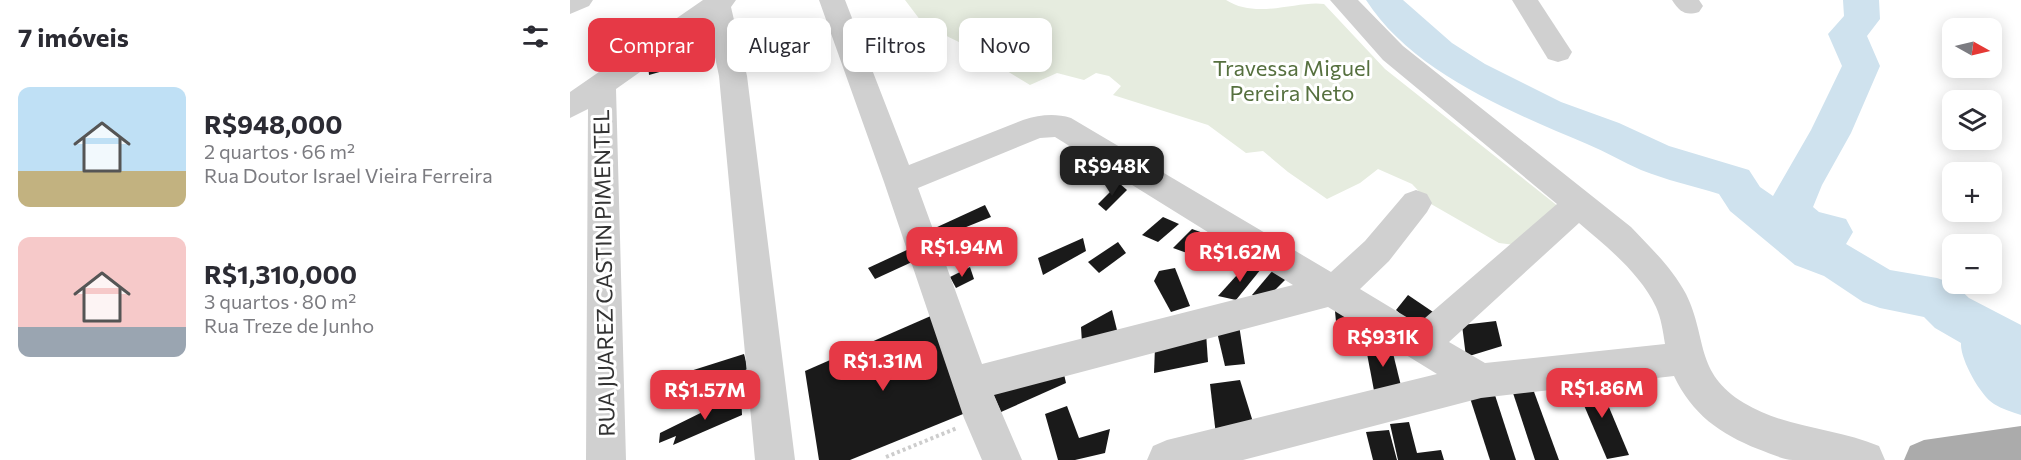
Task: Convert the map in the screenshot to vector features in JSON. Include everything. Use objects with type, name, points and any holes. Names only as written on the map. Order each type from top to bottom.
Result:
[{"type":"main road","points":[[1924,460],[2021,445]]},
{"type":"street","points":[[570,5],[580,0]]},
{"type":"street","points":[[832,0],[900,182],[983,418],[1002,460]]},
{"type":"street","points":[[1343,0],[1393,53],[1619,237],[1642,260],[1672,302],[1679,320],[1686,358],[1700,386],[1712,402],[1729,416],[1750,427],[1865,460]]},
{"type":"street","points":[[1525,0],[1558,52]]},
{"type":"street","points":[[570,107],[718,1],[733,76],[775,460]]},
{"type":"street","name":"RUA JUAREZ CASTIN PIMENTEL","points":[[602,86],[606,460]]},
{"type":"street","points":[[900,182],[1034,128],[1052,125],[1067,129],[1481,381]]},
{"type":"street","points":[[971,384],[1330,291],[1358,271],[1416,203]]},
{"type":"street","points":[[1421,344],[1579,204]]},
{"type":"street","points":[[1167,460],[1481,381],[1686,358]]},
{"type":"path","points":[[886,456],[983,418]]},
{"type":"green space","name":"Travessa Miguel Pereira Neto","points":[[905,0],[1226,0],[1238,6],[1264,9],[1314,3],[1324,4],[1385,69],[1559,207],[1515,245],[1499,243],[1431,204],[1412,184],[1378,169],[1360,183],[1327,199],[1263,151],[1246,153],[1208,125],[1113,95],[1121,86],[1109,76],[1096,73],[1084,80],[1057,73],[1030,85],[1009,72],[1052,72],[1052,18],[959,18],[959,42],[947,36],[947,18],[919,18]]},
{"type":"building","points":[[1119,183],[1127,190],[1106,211],[1098,204]]},
{"type":"building","points":[[985,205],[991,217],[939,238],[935,228]]},
{"type":"building","points":[[1163,217],[1179,224],[1158,242],[1142,235]]},
{"type":"building","points":[[1192,229],[1206,234],[1187,253],[1173,248]]},
{"type":"building","points":[[1083,238],[1086,251],[1043,275],[1038,258]]},
{"type":"building","points":[[1118,242],[1126,253],[1099,273],[1088,262]]},
{"type":"building","points":[[909,249],[912,262],[875,279],[868,268]]},
{"type":"building","points":[[1246,265],[1261,269],[1236,300],[1218,296]]},
{"type":"building","points":[[970,267],[974,279],[956,288],[950,277]]},
{"type":"building","points":[[1175,268],[1190,306],[1171,312],[1154,281],[1159,271]]},
{"type":"building","points":[[1274,269],[1289,276],[1264,301],[1252,295]]},
{"type":"building","points":[[1408,295],[1436,314],[1419,332],[1396,310]]},
{"type":"building","points":[[1334,300],[1358,314],[1360,329],[1337,333]]},
{"type":"building","points":[[1112,310],[1117,330],[1082,343],[1081,327]]},
{"type":"building","points":[[933,315],[968,412],[850,460],[819,460],[805,371]]},
{"type":"building","points":[[1496,321],[1502,346],[1466,357],[1462,325]]},
{"type":"building","points":[[1239,325],[1245,364],[1225,366],[1217,332]]},
{"type":"building","points":[[1206,333],[1208,362],[1154,373],[1155,347]]},
{"type":"building","points":[[1390,341],[1402,390],[1375,396],[1365,343]]},
{"type":"building","points":[[744,354],[748,369],[687,392],[684,373]]},
{"type":"building","points":[[1061,361],[1066,383],[1001,412],[991,389]]},
{"type":"building","points":[[1240,380],[1253,422],[1216,435],[1210,384]]},
{"type":"building","points":[[1598,381],[1629,455],[1607,459],[1574,382]]},
{"type":"building","points":[[1533,389],[1559,460],[1535,460],[1512,390]]},
{"type":"building","points":[[1494,392],[1516,460],[1490,460],[1470,398]]},
{"type":"building","points":[[741,393],[742,415],[673,445],[676,436],[659,443],[660,433]]},
{"type":"building","points":[[1067,406],[1079,438],[1110,429],[1105,453],[1075,460],[1058,460],[1045,414]]},
{"type":"building","points":[[1409,422],[1417,453],[1441,450],[1444,460],[1398,460],[1390,424]]},
{"type":"building","points":[[1389,430],[1397,460],[1373,460],[1366,432]]},
{"type":"waterway","points":[[1384,0],[1393,12],[1439,52],[1471,74],[1547,112],[1604,134],[1657,159],[1734,182],[1745,199],[1811,251],[1840,262],[1880,288],[1937,299],[1952,313],[1986,332]]},
{"type":"waterway","points":[[1830,232],[1807,228],[1789,213],[1801,184],[1830,133],[1861,66],[1847,34],[1862,19],[1861,0]]},
{"type":"waterway","points":[[1986,332],[2021,348]]},
{"type":"waterway","points":[[1986,332],[1985,353],[2010,386],[2021,391]]}]
